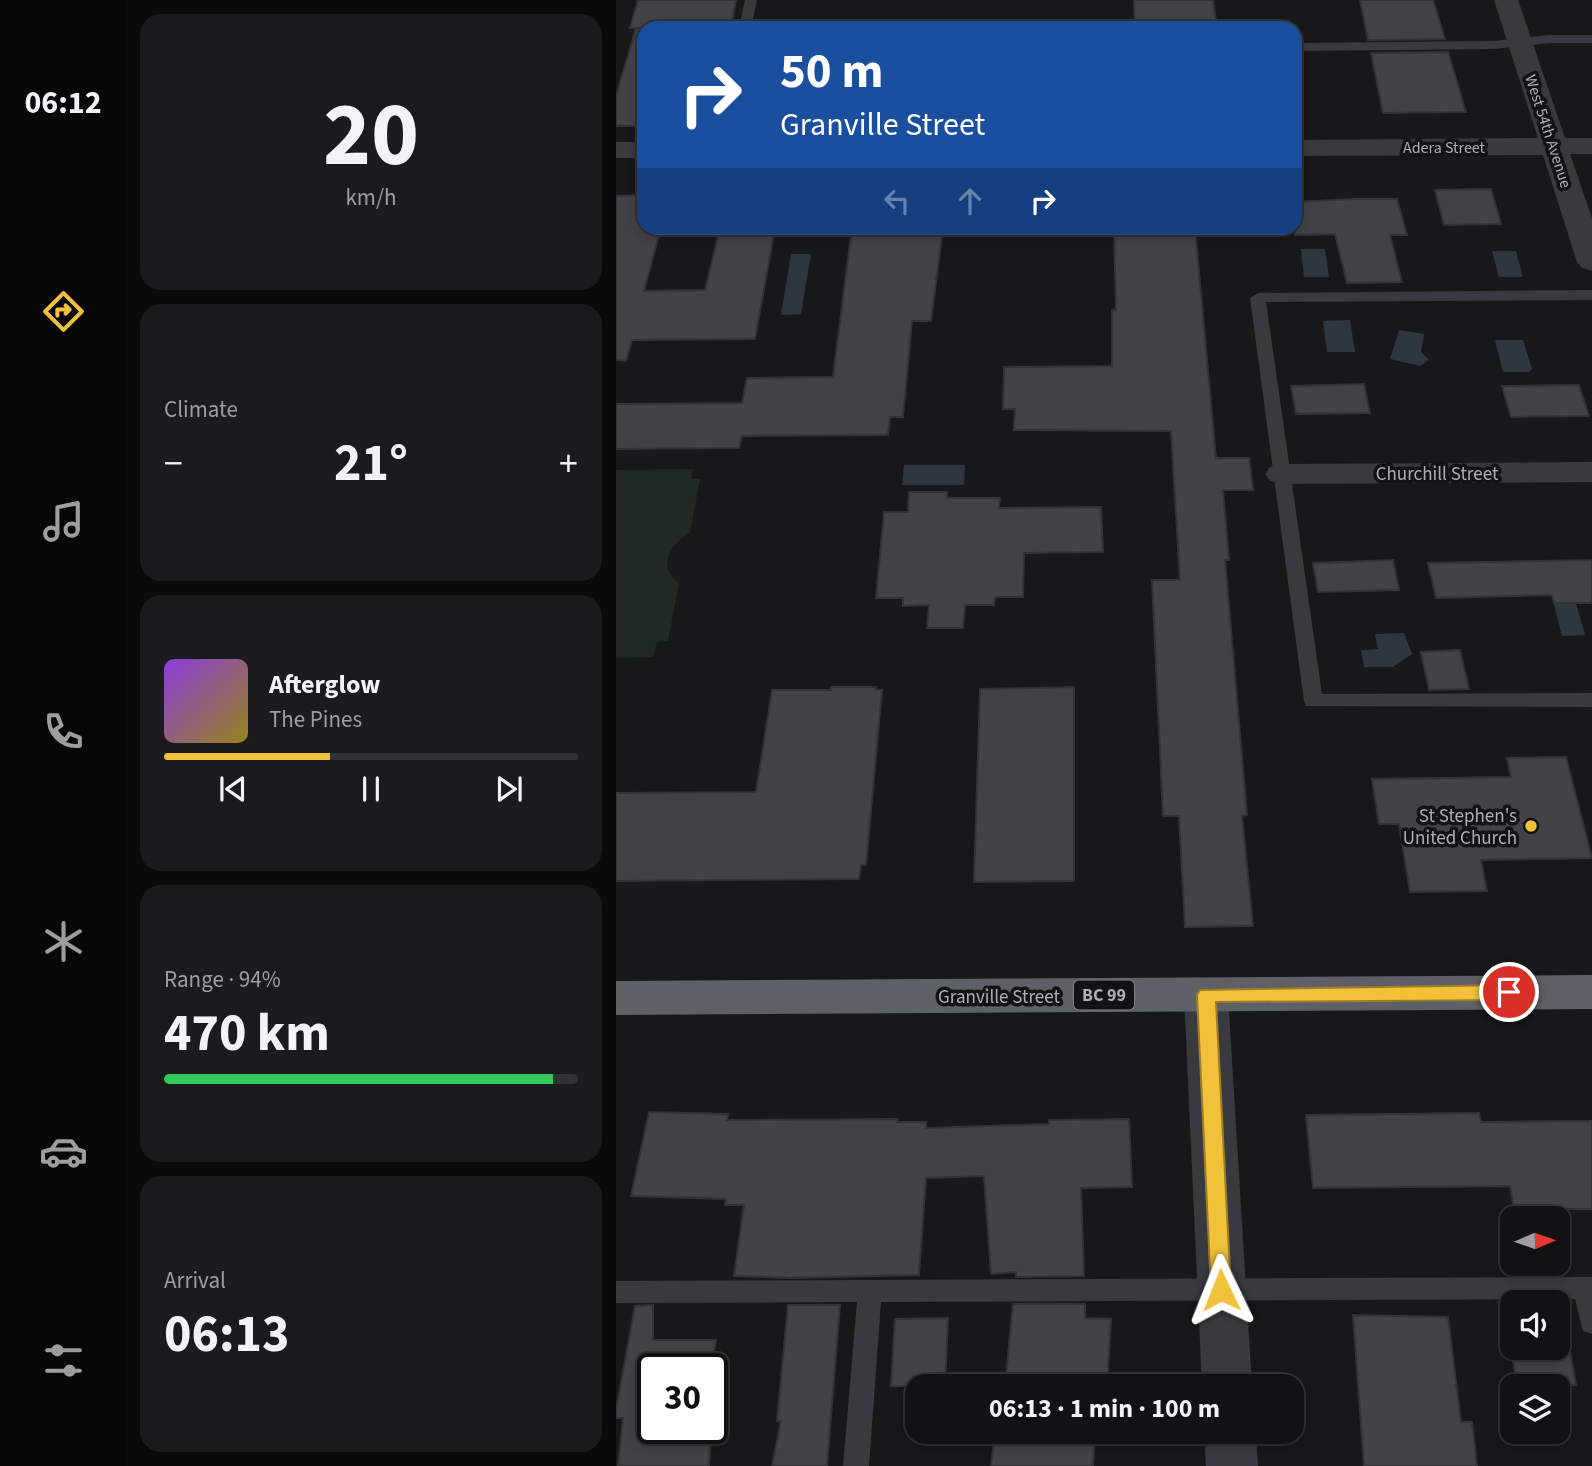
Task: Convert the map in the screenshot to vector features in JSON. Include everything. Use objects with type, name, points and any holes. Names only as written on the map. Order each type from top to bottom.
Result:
[{"type":"highway","name":"Granville Street","points":[[616,998],[1592,992]]},
{"type":"street","name":"West 54th Avenue","points":[[1506,0],[1592,262]]},
{"type":"street","name":"Adera Street","points":[[1302,148],[1592,146]]},
{"type":"street","points":[[616,150],[637,150]]},
{"type":"street","name":"Churchill Street","points":[[1282,474],[1592,472]]},
{"type":"street","points":[[1206,995],[1226,1374]]},
{"type":"street","points":[[1231,1444],[1233,1466]]},
{"type":"lane","points":[[746,21],[751,0]]},
{"type":"lane","points":[[1302,47],[1494,45],[1592,39]]},
{"type":"lane","points":[[1592,295],[1258,298],[1313,701],[1592,700]]},
{"type":"lane","points":[[616,1292],[1588,1288],[1592,1323]]},
{"type":"lane","points":[[856,1466],[870,1291]]},
{"type":"shaded area","points":[[1301,249],[1325,249],[1329,277],[1304,277]]},
{"type":"shaded area","points":[[1492,251],[1516,251],[1523,277],[1499,277]]},
{"type":"shaded area","points":[[791,254],[811,254],[801,314],[781,315]]},
{"type":"shaded area","points":[[1350,320],[1355,352],[1327,352],[1323,321]]},
{"type":"shaded area","points":[[1399,330],[1424,334],[1421,352],[1429,360],[1420,366],[1390,359]]},
{"type":"shaded area","points":[[1495,340],[1523,340],[1532,369],[1529,372],[1503,372]]},
{"type":"shaded area","points":[[904,465],[965,465],[964,485],[902,485]]},
{"type":"shaded area","points":[[693,469],[691,479],[700,479],[690,533],[676,543],[668,556],[668,570],[679,583],[668,641],[657,642],[653,657],[616,658],[616,470]]},
{"type":"shaded area","points":[[1551,593],[1573,593],[1585,635],[1562,636]]},
{"type":"shaded area","points":[[1404,633],[1412,654],[1393,667],[1364,667],[1361,650],[1378,649],[1375,634]]},
{"type":"building","points":[[638,0],[736,0],[732,21],[637,21],[637,28],[630,28]]},
{"type":"building","points":[[1134,0],[1213,0],[1216,21],[1135,21]]},
{"type":"building","points":[[1360,0],[1433,0],[1445,39],[1368,40]]},
{"type":"building","points":[[637,28],[637,126],[616,126],[616,96]]},
{"type":"building","points":[[1448,52],[1466,112],[1383,113],[1371,53]]},
{"type":"building","points":[[1491,189],[1501,224],[1444,225],[1435,190]]},
{"type":"building","points":[[637,195],[637,235],[659,235],[644,291],[705,290],[718,235],[774,235],[755,339],[632,340],[626,361],[616,360],[616,196]]},
{"type":"building","points":[[1397,199],[1407,235],[1390,235],[1402,282],[1347,283],[1335,234],[1302,235],[1302,202]]},
{"type":"building","points":[[851,235],[942,235],[931,321],[912,321],[903,417],[890,417],[888,435],[742,436],[739,448],[616,449],[616,404],[742,403],[747,378],[833,377]]},
{"type":"building","points":[[1114,235],[1196,235],[1216,458],[1249,458],[1253,490],[1223,490],[1229,560],[1225,560],[1247,815],[1242,816],[1253,926],[1185,927],[1179,816],[1163,816],[1152,580],[1180,580],[1171,431],[1014,430],[1015,409],[1003,409],[1004,367],[1112,366],[1112,310],[1116,310]]},
{"type":"building","points":[[1364,384],[1370,413],[1296,414],[1291,386]]},
{"type":"building","points":[[1579,385],[1589,416],[1511,417],[1502,386]]},
{"type":"building","points":[[909,492],[947,492],[947,498],[1000,498],[999,508],[1101,507],[1103,552],[1024,553],[1023,597],[995,597],[994,605],[965,605],[963,628],[927,628],[929,605],[903,606],[903,598],[876,598],[884,512],[908,512]]},
{"type":"building","points":[[1393,560],[1399,590],[1318,592],[1313,563]]},
{"type":"building","points":[[1592,560],[1592,603],[1554,603],[1552,595],[1436,598],[1428,563]]},
{"type":"building","points":[[1460,650],[1469,689],[1429,690],[1421,652]]},
{"type":"building","points":[[831,687],[876,687],[876,690],[882,690],[866,865],[861,865],[859,879],[616,881],[616,793],[756,792],[772,690],[831,690]]},
{"type":"building","points":[[1074,687],[1074,881],[974,882],[980,689]]},
{"type":"building","name":"St Stephen's United Church","points":[[1566,757],[1592,858],[1481,860],[1487,891],[1410,892],[1399,824],[1379,824],[1372,779],[1511,777],[1507,758]]},
{"type":"building","points":[[649,1112],[728,1114],[727,1120],[898,1119],[897,1122],[926,1122],[926,1128],[1049,1124],[1049,1120],[1129,1119],[1132,1187],[1081,1188],[1084,1276],[1016,1277],[1016,1272],[991,1274],[984,1176],[926,1178],[919,1275],[791,1278],[734,1276],[744,1205],[725,1205],[726,1199],[631,1196]]},
{"type":"building","points":[[1479,1113],[1481,1122],[1592,1121],[1592,1209],[1570,1209],[1570,1206],[1513,1206],[1510,1186],[1313,1188],[1306,1115]]},
{"type":"building","points":[[1013,1304],[1085,1304],[1085,1318],[1111,1319],[1108,1374],[1006,1374]]},
{"type":"building","points":[[653,1305],[653,1340],[716,1340],[714,1353],[637,1353],[637,1444],[710,1444],[709,1466],[618,1466],[623,1418],[616,1418],[616,1410],[635,1306]]},
{"type":"building","points":[[788,1305],[840,1305],[827,1466],[772,1466],[781,1421],[777,1421]]},
{"type":"building","points":[[1353,1315],[1448,1317],[1461,1422],[1472,1422],[1477,1466],[1364,1466]]},
{"type":"building","points":[[948,1318],[946,1374],[905,1374],[905,1386],[891,1386],[895,1319]]},
{"type":"building","points":[[1570,1351],[1576,1385],[1570,1385],[1570,1374],[1515,1374],[1513,1360],[1570,1360]]},
{"type":"building","points":[[994,1444],[1094,1444],[1093,1466],[991,1466]]},
{"type":"place","name":"St Stephen's United Church","points":[[1531,826]]},
{"type":"route","points":[[1221,1290],[1206,995],[1509,992]]}]
